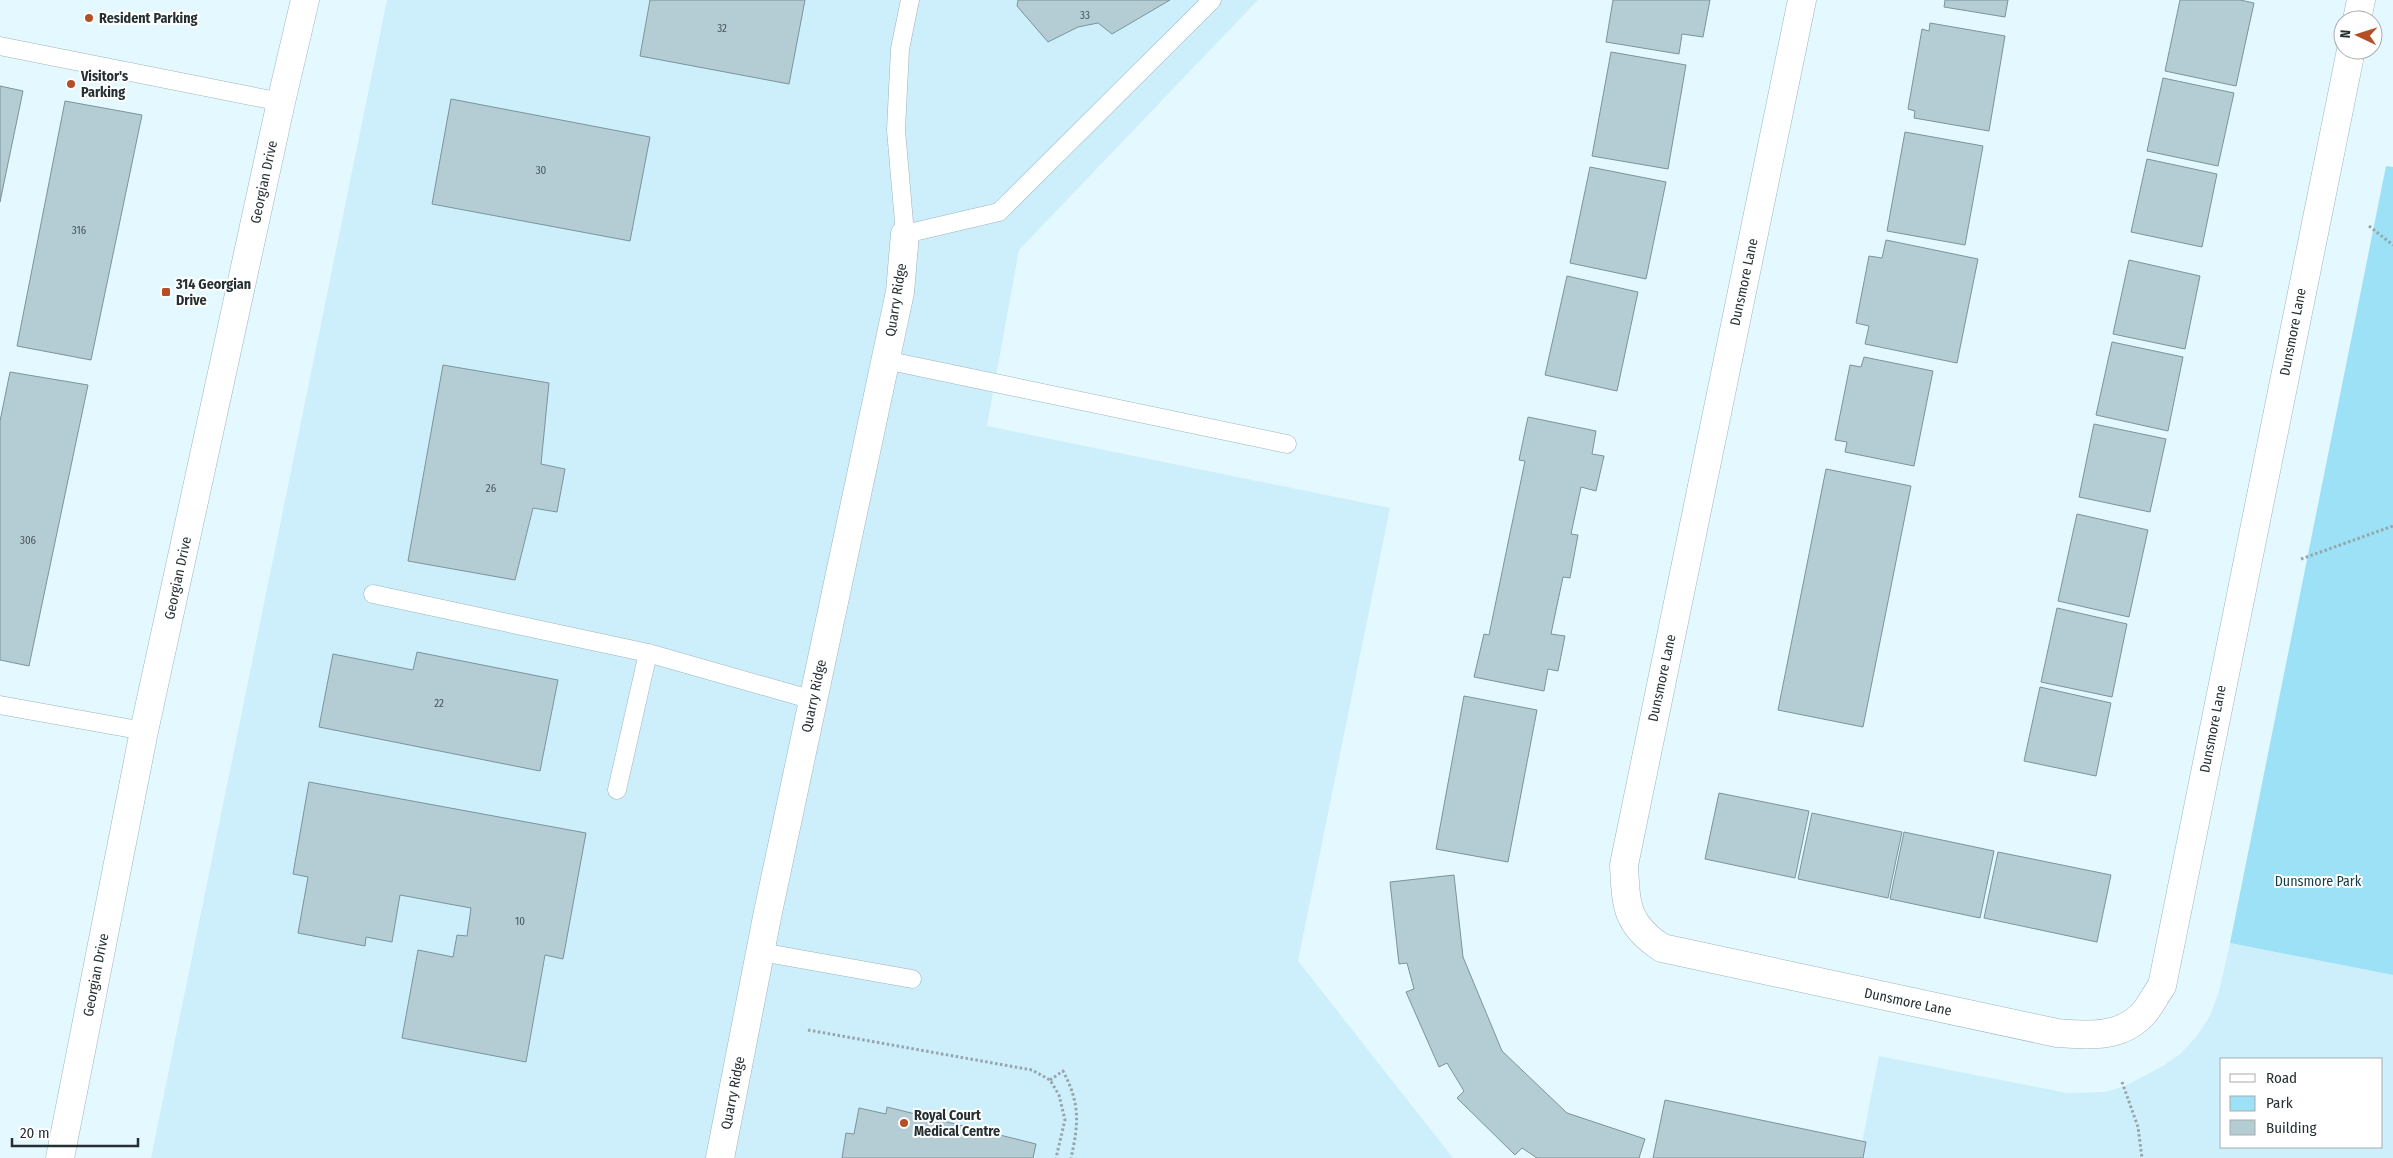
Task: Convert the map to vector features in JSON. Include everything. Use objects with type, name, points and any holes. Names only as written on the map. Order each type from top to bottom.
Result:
[{"type":"street","name":"Georgian Drive","points":[[60,1158],[144,731],[281,102],[306,0]]},
{"type":"street","name":"Dunsmore Lane","points":[[1802,0],[1624,865],[1626,896],[1633,922],[1645,937],[1662,948],[2057,1033],[2092,1035],[2116,1032],[2142,1016],[2162,986],[2349,60]]},
{"type":"street","name":"Quarry Ridge","points":[[720,1158],[813,700],[900,292],[905,234]]},
{"type":"lane","points":[[910,0],[900,49],[896,130],[905,234],[999,212],[1212,0]]},
{"type":"lane","points":[[0,46],[281,102]]},
{"type":"lane","points":[[885,360],[1288,444]]},
{"type":"lane","points":[[373,594],[648,653],[813,700]]},
{"type":"lane","points":[[617,790],[648,653]]},
{"type":"lane","points":[[0,705],[144,731]]},
{"type":"lane","points":[[761,952],[912,979]]},
{"type":"path","points":[[2369,226],[2393,245]]},
{"type":"path","points":[[2301,559],[2393,526]]},
{"type":"path","points":[[808,1030],[1032,1070],[1050,1080],[1058,1095],[1064,1120],[1056,1158]]},
{"type":"path","points":[[1050,1080],[1063,1071],[1072,1088],[1077,1109],[1078,1130],[1071,1158]]},
{"type":"path","points":[[2122,1082],[2138,1127],[2142,1158]]},
{"type":"shaded area","points":[[387,0],[1258,0],[1019,250],[987,426],[1390,508],[1298,961],[1453,1158],[151,1158]]},
{"type":"shaded area","points":[[2230,943],[2393,975],[2393,1158],[1859,1158],[1879,1056],[2067,1093],[2105,1092],[2125,1086],[2163,1066],[2180,1054],[2197,1036],[2210,1016],[2219,991]]},
{"type":"green space","name":"Dunsmore Park","points":[[2386,166],[2393,167],[2393,975],[2230,943]]},
{"type":"building","points":[[650,0],[805,0],[789,84],[640,56]]},
{"type":"building","points":[[1018,0],[1170,0],[1112,34],[1098,23],[1078,27],[1048,42],[1017,6]]},
{"type":"building","points":[[1613,0],[1710,0],[1703,37],[1682,34],[1679,54],[1606,42]]},
{"type":"building","points":[[1945,0],[2008,0],[2005,17],[1944,7]]},
{"type":"building","points":[[2180,0],[2240,0],[2254,3],[2236,86],[2165,71]]},
{"type":"building","points":[[1930,23],[2005,36],[1989,131],[1914,118],[1915,111],[1908,109],[1922,29],[1929,31]]},
{"type":"building","points":[[1611,52],[1686,65],[1668,169],[1592,156]]},
{"type":"building","points":[[2163,78],[2234,93],[2218,166],[2147,151]]},
{"type":"building","points":[[0,86],[23,91],[0,202]]},
{"type":"building","points":[[451,99],[650,137],[630,241],[432,204]]},
{"type":"building","points":[[65,101],[142,115],[91,360],[17,346]]},
{"type":"building","points":[[1905,132],[1983,146],[1965,245],[1887,231]]},
{"type":"building","points":[[2147,159],[2217,174],[2202,247],[2131,232]]},
{"type":"building","points":[[1590,167],[1666,182],[1646,279],[1570,263]]},
{"type":"building","points":[[1886,240],[1978,259],[1957,363],[1865,344],[1869,326],[1856,323],[1869,256],[1882,258]]},
{"type":"building","points":[[2129,260],[2200,276],[2185,349],[2113,334]]},
{"type":"building","points":[[1567,276],[1638,292],[1617,391],[1545,375]]},
{"type":"building","points":[[2112,342],[2183,357],[2168,431],[2096,415]]},
{"type":"building","points":[[1864,357],[1933,371],[1914,466],[1845,452],[1847,442],[1835,440],[1850,365],[1861,367]]},
{"type":"building","points":[[443,365],[549,383],[541,464],[565,469],[557,512],[533,508],[515,580],[408,561]]},
{"type":"building","points":[[10,372],[88,385],[29,666],[0,660],[0,421]]},
{"type":"building","points":[[1528,417],[1596,431],[1592,454],[1604,456],[1596,491],[1581,487],[1571,534],[1578,535],[1570,578],[1563,577],[1551,634],[1565,636],[1558,671],[1548,669],[1544,691],[1474,677],[1484,634],[1489,635],[1525,461],[1519,460]]},
{"type":"building","points":[[2094,424],[2166,439],[2150,512],[2079,497]]},
{"type":"building","points":[[1826,469],[1911,486],[1863,727],[1778,710]]},
{"type":"building","points":[[2077,514],[2148,530],[2129,617],[2058,601]]},
{"type":"building","points":[[2057,608],[2127,624],[2112,697],[2041,682]]},
{"type":"building","points":[[417,652],[558,680],[540,771],[319,727],[333,654],[413,670]]},
{"type":"building","points":[[2040,687],[2111,703],[2096,776],[2024,761]]},
{"type":"building","points":[[1464,696],[1537,710],[1508,862],[1436,849]]},
{"type":"building","points":[[309,782],[586,833],[563,959],[545,955],[526,1062],[402,1038],[418,950],[453,957],[457,935],[467,936],[471,908],[400,895],[392,942],[366,937],[365,946],[298,933],[308,877],[293,874]]},
{"type":"building","points":[[1719,793],[1809,811],[1795,878],[1705,859]]},
{"type":"building","points":[[1812,813],[1902,832],[1888,898],[1798,879]]},
{"type":"building","points":[[1904,832],[1994,851],[1980,918],[1890,899]]},
{"type":"building","points":[[1998,852],[2111,875],[2097,942],[1984,918]]},
{"type":"building","points":[[1454,875],[1463,957],[1502,1051],[1567,1113],[1645,1139],[1639,1158],[1537,1158],[1522,1148],[1515,1155],[1457,1098],[1464,1091],[1447,1063],[1439,1067],[1406,992],[1414,989],[1407,963],[1399,964],[1390,882]]},
{"type":"building","points":[[1665,1100],[1866,1142],[1863,1158],[1653,1158]]},
{"type":"building","name":"Royal Court Medical Centre","points":[[887,1107],[1036,1144],[1033,1158],[842,1158],[846,1133],[854,1134],[859,1108],[886,1114]]},
{"type":"place","name":"Resident Parking","points":[[89,18]]},
{"type":"place","name":"Visitor's Parking","points":[[71,84]]},
{"type":"place","name":"314 Georgian Drive","points":[[166,292]]},
{"type":"place","name":"Royal Court Medical Centre","points":[[904,1123]]}]
